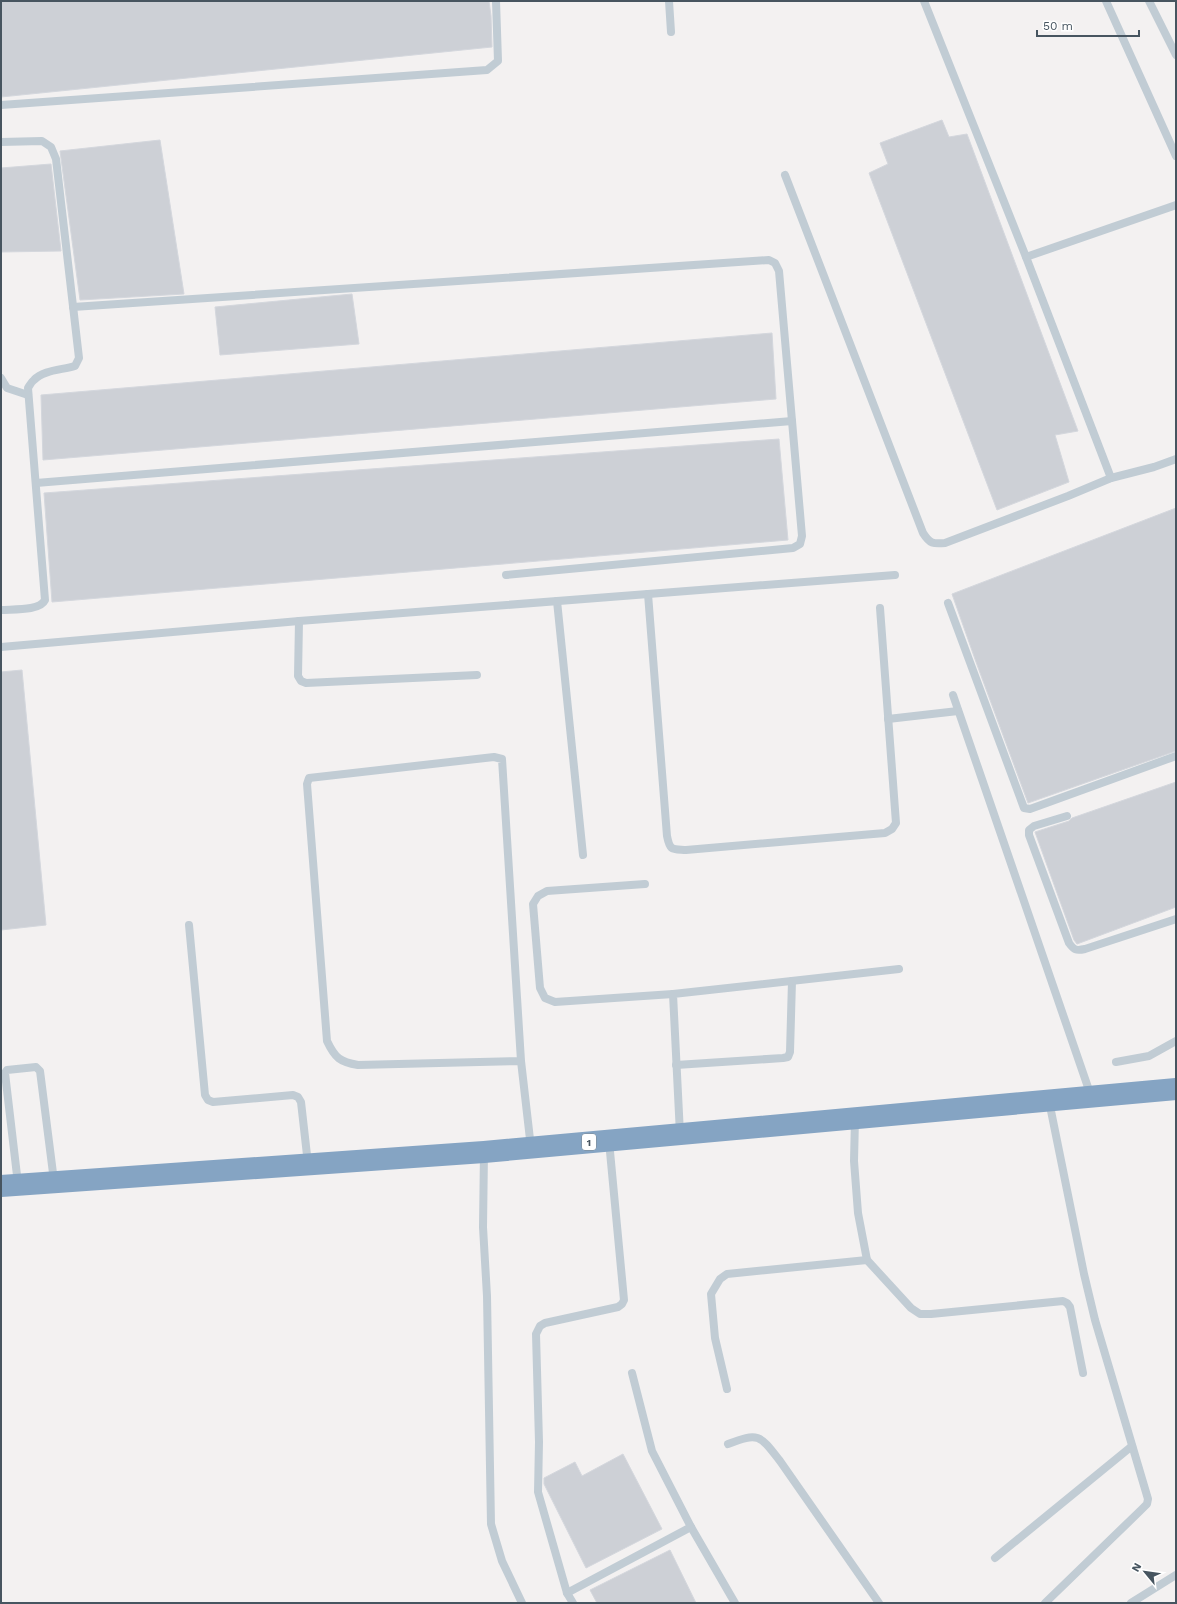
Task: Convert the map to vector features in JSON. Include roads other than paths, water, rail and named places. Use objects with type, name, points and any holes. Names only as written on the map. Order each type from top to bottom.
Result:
[{"type":"highway","name":"1","points":[[10,1186],[484,1152],[855,1117],[1176,1089]]},
{"type":"lane","points":[[1,105],[487,70],[498,61],[496,1]]},
{"type":"lane","points":[[669,1],[671,32]]},
{"type":"lane","points":[[924,1],[1026,257],[1111,478]]},
{"type":"lane","points":[[1106,1],[1176,156]]},
{"type":"lane","points":[[1149,1],[1176,55]]},
{"type":"lane","points":[[1,142],[42,141],[51,147],[55,155],[79,358],[74,366],[55,370],[34,379],[28,388],[45,600],[41,606],[35,608],[1,610]]},
{"type":"lane","points":[[785,175],[922,533],[927,540],[934,544],[945,543],[1111,478],[1154,467],[1176,459]]},
{"type":"lane","points":[[1026,257],[1176,205]]},
{"type":"lane","points":[[73,307],[769,260],[775,263],[779,271],[802,536],[800,544],[794,548],[506,575]]},
{"type":"lane","points":[[1,378],[7,388],[28,395]]},
{"type":"lane","points":[[36,483],[792,421]]},
{"type":"lane","points":[[1,648],[299,621],[895,575]]},
{"type":"lane","points":[[648,594],[667,836],[670,848],[686,850],[877,834],[885,833],[892,829],[896,823],[880,608]]},
{"type":"lane","points":[[557,601],[583,856]]},
{"type":"lane","points":[[948,603],[1024,808],[1030,809],[1176,756]]},
{"type":"lane","points":[[299,621],[298,676],[300,680],[306,683],[477,675]]},
{"type":"lane","points":[[953,695],[1091,1096]]},
{"type":"lane","points":[[888,719],[958,711]]},
{"type":"lane","points":[[521,1061],[358,1065],[346,1063],[338,1059],[332,1051],[327,1041],[307,784],[309,778],[494,757],[502,759],[521,1061],[531,1148]]},
{"type":"lane","points":[[1067,816],[1034,826],[1029,830],[1029,835],[1069,943],[1073,949],[1077,951],[1085,949],[1176,919]]},
{"type":"lane","points":[[645,884],[548,891],[538,896],[533,904],[540,988],[545,998],[555,1002],[673,994],[899,969]]},
{"type":"lane","points":[[189,925],[205,1095],[208,1100],[213,1102],[293,1095],[298,1097],[301,1102],[308,1165]]},
{"type":"lane","points":[[676,1065],[783,1058],[788,1056],[790,1052],[792,981]]},
{"type":"lane","points":[[673,994],[680,1134]]},
{"type":"lane","points":[[1116,1062],[1149,1056],[1176,1041]]},
{"type":"lane","points":[[10,1186],[5,1073],[7,1070],[36,1067],[40,1071],[54,1183]]},
{"type":"lane","points":[[1045,1603],[1146,1504],[1148,1499],[1112,1373],[1095,1320],[1084,1274],[1049,1100]]},
{"type":"lane","points":[[855,1117],[854,1161],[858,1213],[867,1260],[910,1308],[920,1314],[1063,1301],[1067,1303],[1070,1307],[1084,1373]]},
{"type":"lane","points":[[573,1603],[567,1593],[538,1492],[539,1442],[536,1334],[540,1326],[545,1323],[618,1307],[624,1300],[609,1140]]},
{"type":"lane","points":[[484,1152],[483,1227],[487,1296],[492,1524],[502,1560],[522,1603]]},
{"type":"lane","points":[[727,1389],[715,1338],[711,1294],[714,1286],[720,1279],[727,1274],[867,1260]]},
{"type":"lane","points":[[632,1373],[652,1451],[691,1527],[735,1603]]},
{"type":"lane","points":[[728,1444],[748,1436],[757,1437],[766,1442],[879,1603]]},
{"type":"lane","points":[[995,1558],[1132,1446]]},
{"type":"lane","points":[[567,1593],[691,1527]]},
{"type":"lane","points":[[1131,1603],[1176,1575]]}]
